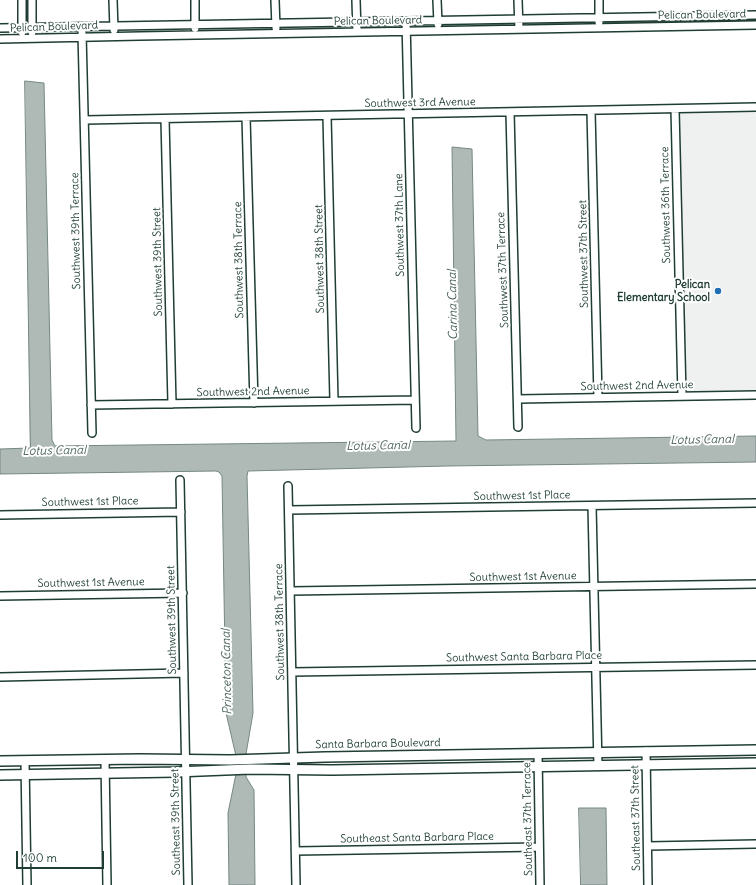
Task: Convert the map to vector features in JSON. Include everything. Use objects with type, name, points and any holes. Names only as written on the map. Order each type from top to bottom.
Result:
[{"type":"main road","name":"Santa Barbara Boulevard","points":[[0,775],[186,772],[230,765],[294,758],[756,750]]},
{"type":"main road","points":[[424,755],[424,768]]},
{"type":"main road","name":"Santa Barbara Boulevard","points":[[0,761],[186,760],[230,765]]},
{"type":"main road","name":"Santa Barbara Boulevard","points":[[250,764],[294,770],[756,763]]},
{"type":"street","points":[[22,0],[22,39]]},
{"type":"street","points":[[32,0],[32,38]]},
{"type":"street","points":[[114,0],[114,36]]},
{"type":"street","points":[[195,0],[195,35]]},
{"type":"street","points":[[276,0],[276,34]]},
{"type":"street","points":[[356,0],[357,32]]},
{"type":"street","points":[[438,0],[438,30]]},
{"type":"street","points":[[518,0],[519,29]]},
{"type":"street","points":[[599,0],[599,28]]},
{"type":"street","name":"Pelican Boulevard","points":[[0,28],[756,15]]},
{"type":"street","name":"Southwest 37th Lane","points":[[406,21],[416,428]]},
{"type":"street","name":"Pelican Boulevard","points":[[0,39],[756,25]]},
{"type":"street","name":"Southwest 39th Terrace","points":[[82,27],[92,434]]},
{"type":"street","name":"Southwest 3rd Avenue","points":[[85,120],[756,107]]},
{"type":"street","name":"Southwest 36th Terrace","points":[[675,109],[682,396]]},
{"type":"street","name":"Southwest 37th Street","points":[[591,111],[598,397]]},
{"type":"street","name":"Southwest 37th Terrace","points":[[510,112],[518,427]]},
{"type":"street","name":"Southwest 38th Street","points":[[327,116],[334,401]]},
{"type":"street","name":"Southwest 38th Terrace","points":[[246,117],[254,403]]},
{"type":"street","name":"Southwest 39th Street","points":[[165,119],[172,404]]},
{"type":"street","name":"Southwest 2nd Avenue","points":[[518,399],[756,395]]},
{"type":"street","name":"Southwest 2nd Avenue","points":[[91,405],[415,400]]},
{"type":"street","name":"Southwest 39th Street","points":[[180,480],[186,760]]},
{"type":"street","name":"Southwest 38th Terrace","points":[[288,486],[296,885]]},
{"type":"street","name":"Southwest 1st Place","points":[[289,510],[756,503]]},
{"type":"street","points":[[592,506],[598,766]]},
{"type":"street","name":"Southwest 1st Place","points":[[0,515],[181,512]]},
{"type":"street","name":"Southwest 1st Avenue","points":[[291,591],[756,584]]},
{"type":"street","name":"Southwest 1st Avenue","points":[[0,596],[183,593]]},
{"type":"street","name":"Southwest Santa Barbara Place","points":[[292,672],[756,665]]},
{"type":"street","points":[[0,677],[184,673]]},
{"type":"street","name":"Southeast 37th Street","points":[[646,751],[648,885]]},
{"type":"street","name":"Southeast 37th Terrace","points":[[538,753],[540,885]]},
{"type":"street","points":[[105,760],[107,885]]},
{"type":"street","name":"Southeast 39th Street","points":[[186,760],[188,885]]},
{"type":"street","points":[[24,761],[27,885]]},
{"type":"street","points":[[648,846],[756,844]]},
{"type":"street","name":"Southeast Santa Barbara Place","points":[[296,851],[539,847]]},
{"type":"shaded area","name":"Pelican Elementary School","points":[[756,108],[756,395],[682,396],[675,109]]},
{"type":"water","points":[[25,81],[44,83],[52,440],[55,446],[456,441],[452,147],[472,149],[478,436],[486,440],[756,436],[756,462],[447,466],[248,471],[253,713],[246,754],[246,777],[254,790],[255,885],[229,885],[228,813],[236,774],[236,756],[226,713],[222,476],[216,471],[0,474],[0,449],[30,448]]},
{"type":"water","points":[[579,808],[606,808],[607,885],[581,885]]},
{"type":"place","name":"Pelican Elementary School","points":[[718,291]]},
{"type":"water label","name":"Carina Canal","points":[[453,305]]},
{"type":"water label","name":"Lotus Canal","points":[[702,440]]},
{"type":"water label","name":"Lotus Canal","points":[[378,446]]},
{"type":"water label","name":"Lotus Canal","points":[[54,451]]},
{"type":"water label","name":"Princeton Canal","points":[[227,672]]}]
